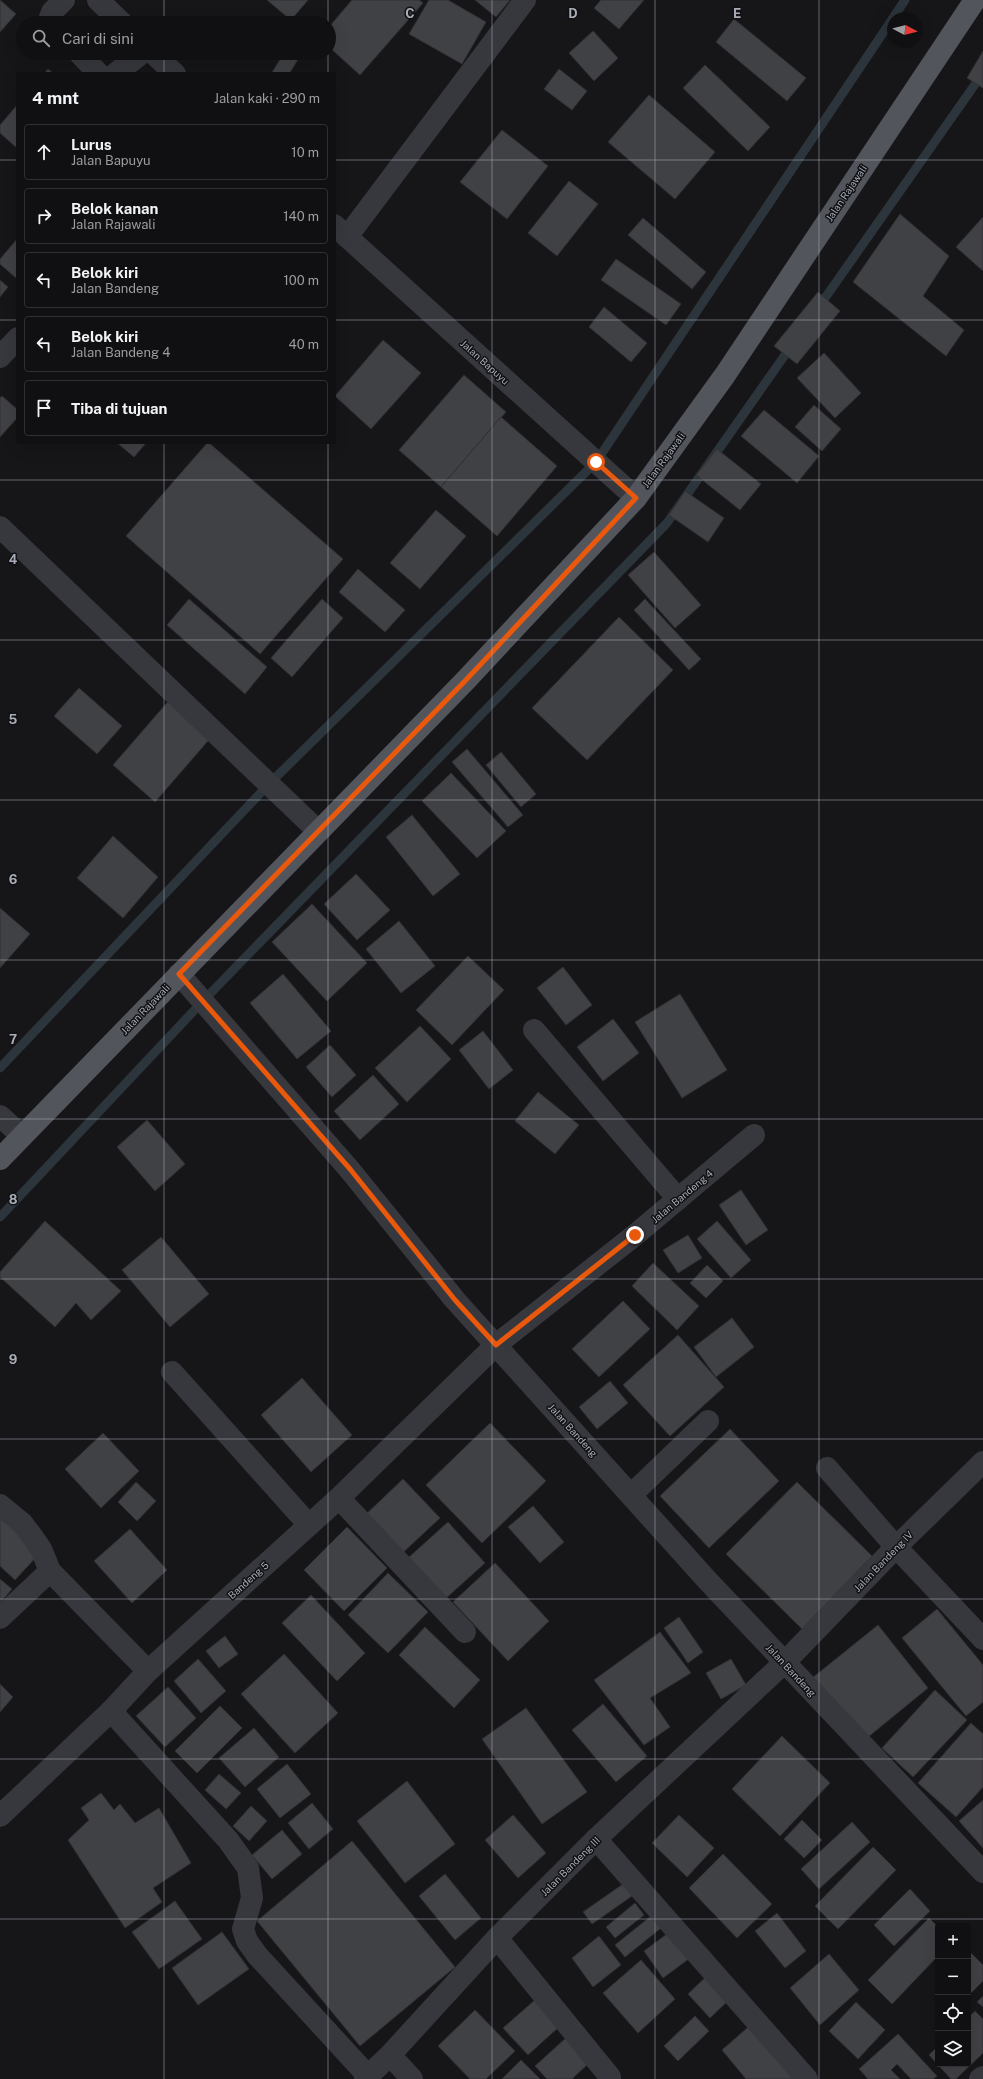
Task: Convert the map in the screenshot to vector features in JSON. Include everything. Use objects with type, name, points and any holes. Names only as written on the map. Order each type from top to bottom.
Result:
[{"type":"main road","name":"Jalan Rajawali","points":[[0,1158],[465,681],[636,498],[725,375],[975,0]]},
{"type":"street","points":[[50,16],[52,12],[64,0]]},
{"type":"street","points":[[98,0],[115,16]]},
{"type":"street","points":[[340,231],[525,0]]},
{"type":"street","points":[[86,60],[97,72]]},
{"type":"street","points":[[118,72],[133,60]]},
{"type":"street","points":[[160,60],[173,72]]},
{"type":"street","name":"Jalan Bapuyu","points":[[340,231],[636,498]]},
{"type":"street","points":[[0,356],[16,340]]},
{"type":"street","points":[[0,527],[318,831]]},
{"type":"street","name":"Jalan Bandeng","points":[[179,974],[350,1169],[455,1300],[630,1495],[983,1872]]},
{"type":"street","points":[[534,1030],[678,1199]]},
{"type":"street","points":[[0,1116],[22,1136]]},
{"type":"street","name":"Jalan Bandeng 4","points":[[496,1345],[678,1199],[754,1135]]},
{"type":"street","name":"Bandeng 5","points":[[0,1816],[112,1711],[148,1671],[339,1498],[496,1345]]},
{"type":"street","points":[[172,1372],[310,1525]]},
{"type":"street","points":[[630,1495],[708,1421]]},
{"type":"street","name":"Jalan Bandeng IV","points":[[785,1662],[896,1547],[983,1462]]},
{"type":"street","points":[[827,1468],[896,1547],[983,1639]]},
{"type":"street","points":[[339,1498],[465,1632]]},
{"type":"street","points":[[0,1505],[22,1523],[42,1549],[50,1571],[148,1671]]},
{"type":"street","points":[[0,1618],[50,1571]]},
{"type":"street","name":"Jalan Bandeng III","points":[[366,2077],[390,2055],[497,1938],[596,1839],[785,1662]]},
{"type":"street","points":[[112,1711],[228,1840],[248,1868],[252,1898],[242,1929],[247,1941],[257,1955],[366,2077]]},
{"type":"street","points":[[596,1839],[807,2079]]},
{"type":"street","points":[[497,1938],[610,2077]]},
{"type":"street","points":[[390,2055],[412,2079]]},
{"type":"building","points":[[0,0],[16,14],[0,32]]},
{"type":"building","points":[[267,0],[308,0],[294,16],[286,16]]},
{"type":"building","points":[[352,0],[419,0],[423,3],[360,75],[336,53],[336,19]]},
{"type":"building","points":[[429,0],[448,0],[486,22],[462,64],[409,34]]},
{"type":"building","points":[[475,0],[510,0],[496,17]]},
{"type":"building","points":[[601,0],[644,0],[619,29],[594,8]]},
{"type":"building","points":[[734,19],[806,78],[787,101],[716,42]]},
{"type":"building","points":[[593,31],[618,58],[594,81],[569,53]]},
{"type":"building","points":[[983,51],[983,88],[967,78]]},
{"type":"building","points":[[280,60],[298,60],[290,72],[272,72]]},
{"type":"building","points":[[705,65],[770,127],[748,151],[683,88]]},
{"type":"building","points":[[559,69],[587,91],[572,110],[544,89]]},
{"type":"building","points":[[649,95],[715,152],[675,199],[608,142]]},
{"type":"building","points":[[16,106],[16,147],[0,133],[0,125]]},
{"type":"building","points":[[502,130],[548,166],[507,219],[460,182]]},
{"type":"building","points":[[569,181],[598,204],[557,256],[528,233]]},
{"type":"building","points":[[900,214],[949,256],[923,296],[964,330],[946,356],[853,282]]},
{"type":"building","points":[[983,217],[983,271],[956,247]]},
{"type":"building","points":[[643,218],[706,272],[692,289],[628,235]]},
{"type":"building","points":[[16,240],[16,278],[0,264],[0,259]]},
{"type":"building","points":[[616,259],[681,304],[666,325],[601,280]]},
{"type":"building","points":[[0,280],[8,287],[0,297]]},
{"type":"building","points":[[818,292],[840,311],[797,364],[774,346]]},
{"type":"building","points":[[604,307],[647,343],[631,362],[589,327]]},
{"type":"building","points":[[383,340],[421,373],[371,429],[336,397],[336,395]]},
{"type":"building","points":[[824,353],[861,393],[835,418],[797,378]]},
{"type":"building","points":[[464,375],[506,412],[441,487],[399,450]]},
{"type":"building","points":[[2,396],[16,408],[16,419],[0,437],[0,398]]},
{"type":"building","points":[[814,405],[841,429],[822,451],[795,427]]},
{"type":"building","points":[[764,410],[819,456],[797,483],[741,436]]},
{"type":"building","points":[[501,417],[557,466],[497,536],[441,487]]},
{"type":"building","points":[[118,444],[145,444],[134,457]]},
{"type":"building","points":[[206,444],[210,444],[343,559],[260,654],[126,536]]},
{"type":"building","points":[[717,449],[761,484],[740,510],[696,475]]},
{"type":"building","points":[[685,491],[724,518],[708,542],[669,515]]},
{"type":"building","points":[[436,510],[466,536],[420,589],[390,563]]},
{"type":"building","points":[[654,552],[701,605],[675,628],[628,575]]},
{"type":"building","points":[[358,569],[405,610],[385,632],[339,592]]},
{"type":"building","points":[[189,599],[267,667],[245,694],[167,625]]},
{"type":"building","points":[[322,599],[343,618],[292,677],[271,658]]},
{"type":"building","points":[[645,599],[701,659],[689,670],[634,610]]},
{"type":"building","points":[[619,617],[673,670],[587,760],[532,708]]},
{"type":"building","points":[[79,688],[122,726],[97,754],[54,716]]},
{"type":"building","points":[[172,697],[214,734],[155,802],[113,765]]},
{"type":"building","points":[[467,749],[523,815],[508,827],[452,762]]},
{"type":"building","points":[[501,752],[536,794],[521,807],[486,765]]},
{"type":"building","points":[[451,773],[506,831],[477,858],[422,801]]},
{"type":"building","points":[[412,815],[460,874],[433,896],[386,837]]},
{"type":"building","points":[[113,836],[158,877],[123,918],[77,878]]},
{"type":"building","points":[[356,874],[390,910],[357,940],[324,904]]},
{"type":"building","points":[[312,904],[367,963],[327,1001],[272,942]]},
{"type":"building","points":[[0,908],[30,934],[0,968]]},
{"type":"building","points":[[399,921],[435,966],[401,993],[366,949]]},
{"type":"building","points":[[468,956],[504,990],[452,1045],[416,1010]]},
{"type":"building","points":[[563,967],[592,1005],[566,1025],[537,988]]},
{"type":"building","points":[[283,974],[331,1031],[297,1059],[250,1003]]},
{"type":"building","points":[[680,994],[727,1070],[682,1098],[635,1022]]},
{"type":"building","points":[[613,1019],[639,1053],[603,1081],[577,1047]]},
{"type":"building","points":[[420,1026],[451,1059],[407,1102],[375,1068]]},
{"type":"building","points":[[483,1031],[513,1070],[489,1089],[459,1050]]},
{"type":"building","points":[[330,1045],[356,1075],[332,1097],[306,1067]]},
{"type":"building","points":[[373,1075],[399,1104],[360,1140],[334,1111]]},
{"type":"building","points":[[538,1092],[579,1125],[555,1154],[515,1121]]},
{"type":"building","points":[[147,1120],[185,1164],[155,1191],[117,1147]]},
{"type":"building","points":[[741,1190],[768,1230],[746,1245],[719,1205]]},
{"type":"building","points":[[45,1221],[121,1291],[91,1320],[76,1303],[55,1327],[0,1277],[0,1272]]},
{"type":"building","points":[[717,1221],[751,1260],[731,1278],[697,1239]]},
{"type":"building","points":[[688,1235],[702,1258],[678,1273],[663,1250]]},
{"type":"building","points":[[161,1237],[209,1294],[170,1327],[122,1270]]},
{"type":"building","points":[[653,1263],[699,1306],[677,1330],[632,1286]]},
{"type":"building","points":[[707,1265],[723,1281],[706,1298],[690,1283]]},
{"type":"building","points":[[623,1301],[650,1329],[599,1377],[572,1349]]},
{"type":"building","points":[[732,1318],[754,1347],[716,1377],[694,1347]]},
{"type":"building","points":[[678,1335],[724,1387],[670,1436],[623,1385]]},
{"type":"building","points":[[302,1378],[352,1435],[311,1472],[261,1415]]},
{"type":"building","points":[[610,1381],[628,1403],[597,1429],[579,1407]]},
{"type":"building","points":[[490,1423],[546,1481],[482,1543],[426,1485]]},
{"type":"building","points":[[730,1429],[779,1481],[709,1548],[660,1496]]},
{"type":"building","points":[[103,1433],[139,1471],[101,1508],[65,1469]]},
{"type":"building","points":[[403,1479],[440,1518],[396,1559],[360,1520]]},
{"type":"building","points":[[136,1482],[156,1501],[137,1521],[118,1502]]},
{"type":"building","points":[[797,1482],[872,1556],[802,1629],[726,1554]]},
{"type":"building","points":[[533,1506],[564,1542],[540,1563],[508,1527]]},
{"type":"building","points":[[0,1517],[39,1554],[15,1580],[0,1566]]},
{"type":"building","points":[[448,1522],[485,1563],[444,1600],[407,1559]]},
{"type":"building","points":[[347,1527],[387,1568],[344,1611],[304,1570]]},
{"type":"building","points":[[130,1529],[167,1570],[132,1603],[94,1561]]},
{"type":"building","points":[[495,1563],[549,1621],[508,1661],[453,1602]]},
{"type":"building","points":[[388,1573],[428,1612],[388,1653],[348,1615]]},
{"type":"building","points":[[0,1579],[12,1589],[0,1603]]},
{"type":"building","points":[[311,1595],[365,1653],[337,1681],[282,1623]]},
{"type":"building","points":[[937,1609],[983,1665],[983,1702],[966,1716],[902,1638]]},
{"type":"building","points":[[679,1617],[703,1652],[688,1663],[664,1628]]},
{"type":"building","points":[[878,1625],[928,1688],[862,1742],[811,1679]]},
{"type":"building","points":[[425,1627],[480,1680],[454,1708],[399,1655]]},
{"type":"building","points":[[660,1632],[691,1673],[650,1698],[670,1727],[644,1745],[594,1680]]},
{"type":"building","points":[[225,1636],[238,1654],[219,1668],[206,1651]]},
{"type":"building","points":[[284,1654],[338,1713],[295,1753],[241,1694]]},
{"type":"building","points":[[198,1659],[226,1691],[201,1713],[174,1681]]},
{"type":"building","points":[[731,1659],[746,1685],[721,1699],[706,1673]]},
{"type":"building","points":[[0,1684],[13,1697],[0,1712]]},
{"type":"building","points":[[168,1687],[196,1718],[165,1747],[136,1716]]},
{"type":"building","points":[[935,1690],[967,1720],[913,1777],[882,1748]]},
{"type":"building","points":[[603,1704],[647,1756],[616,1782],[572,1730]]},
{"type":"building","points":[[220,1706],[242,1728],[197,1773],[175,1751]]},
{"type":"building","points":[[526,1708],[587,1792],[542,1824],[482,1739]]},
{"type":"building","points":[[971,1723],[983,1734],[983,1787],[956,1817],[918,1783]]},
{"type":"building","points":[[254,1728],[279,1757],[245,1787],[219,1758]]},
{"type":"building","points":[[782,1736],[830,1783],[780,1836],[732,1789]]},
{"type":"building","points":[[287,1764],[311,1794],[280,1818],[257,1789]]},
{"type":"building","points":[[219,1774],[241,1793],[226,1809],[205,1790]]},
{"type":"building","points":[[407,1781],[455,1844],[405,1883],[357,1821]]},
{"type":"building","points":[[101,1793],[114,1810],[120,1804],[135,1823],[159,1808],[191,1863],[153,1888],[162,1902],[125,1928],[68,1840],[89,1820],[81,1808]]},
{"type":"building","points":[[983,1800],[983,1848],[959,1821]]},
{"type":"building","points":[[312,1803],[333,1829],[309,1849],[288,1823]]},
{"type":"building","points":[[251,1806],[267,1821],[249,1841],[233,1826]]},
{"type":"building","points":[[513,1815],[546,1853],[518,1878],[485,1840]]},
{"type":"building","points":[[679,1815],[714,1848],[687,1877],[652,1843]]},
{"type":"building","points":[[802,1820],[822,1840],[804,1858],[784,1839]]},
{"type":"building","points":[[852,1822],[870,1842],[819,1889],[801,1869]]},
{"type":"building","points":[[282,1830],[302,1854],[272,1879],[252,1855]]},
{"type":"building","points":[[352,1841],[455,1967],[360,2046],[257,1921]]},
{"type":"building","points":[[873,1847],[896,1870],[838,1929],[815,1906]]},
{"type":"building","points":[[723,1854],[772,1904],[737,1938],[689,1888]]},
{"type":"building","points":[[445,1874],[481,1918],[455,1940],[419,1896]]},
{"type":"building","points":[[623,1884],[632,1896],[592,1924],[583,1912]]},
{"type":"building","points":[[910,1889],[930,1911],[894,1946],[874,1925]]},
{"type":"building","points":[[175,1901],[202,1939],[159,1969],[132,1932]]},
{"type":"building","points":[[635,1903],[644,1915],[615,1938],[606,1927]]},
{"type":"building","points":[[656,1912],[666,1924],[625,1957],[615,1945]]},
{"type":"building","points":[[777,1913],[806,1951],[785,1968],[755,1931]]},
{"type":"building","points":[[929,1918],[935,1924],[935,1959],[892,2004],[868,1980]]},
{"type":"building","points":[[675,1928],[694,1955],[663,1978],[644,1951]]},
{"type":"building","points":[[222,1932],[249,1969],[198,2005],[172,1968]]},
{"type":"building","points":[[599,1936],[621,1965],[593,1987],[572,1958]]},
{"type":"building","points":[[971,1953],[983,1965],[983,1981],[971,1993]]},
{"type":"building","points":[[829,1954],[859,1990],[820,2025],[790,1988]]},
{"type":"building","points":[[641,1960],[675,1999],[638,2033],[603,1993]]},
{"type":"building","points":[[711,1972],[733,1996],[710,2018],[688,1994]]},
{"type":"building","points":[[983,1996],[983,2007],[977,2002]]},
{"type":"building","points":[[536,1999],[560,2026],[528,2055],[503,2028]]},
{"type":"building","points":[[856,2002],[885,2030],[858,2059],[829,2031]]},
{"type":"building","points":[[475,2010],[515,2051],[486,2079],[470,2079],[438,2046]]},
{"type":"building","points":[[975,2011],[983,2019],[983,2053],[971,2065],[971,2031],[971,2015]]},
{"type":"building","points":[[695,2016],[709,2031],[678,2061],[664,2046]]},
{"type":"building","points":[[754,2022],[802,2079],[746,2079],[722,2050]]},
{"type":"building","points":[[898,2034],[937,2076],[933,2079],[911,2079],[897,2064],[891,2070],[900,2079],[868,2079],[859,2069]]},
{"type":"building","points":[[567,2037],[590,2062],[572,2079],[547,2079],[535,2066]]},
{"type":"building","points":[[935,2049],[935,2062],[929,2055]]},
{"type":"building","points":[[521,2060],[540,2079],[502,2079]]},
{"type":"building","points":[[940,2067],[968,2067],[956,2079],[951,2079]]},
{"type":"waterway","points":[[897,12],[905,0]]},
{"type":"waterway","points":[[0,1068],[269,784],[596,462],[887,27]]},
{"type":"waterway","points":[[818,308],[983,73]]},
{"type":"waterway","points":[[0,1217],[203,1001],[667,523],[792,345]]},
{"type":"route","points":[[596,462],[636,498],[465,681],[179,974],[350,1169],[455,1300],[496,1345],[635,1235]]}]
